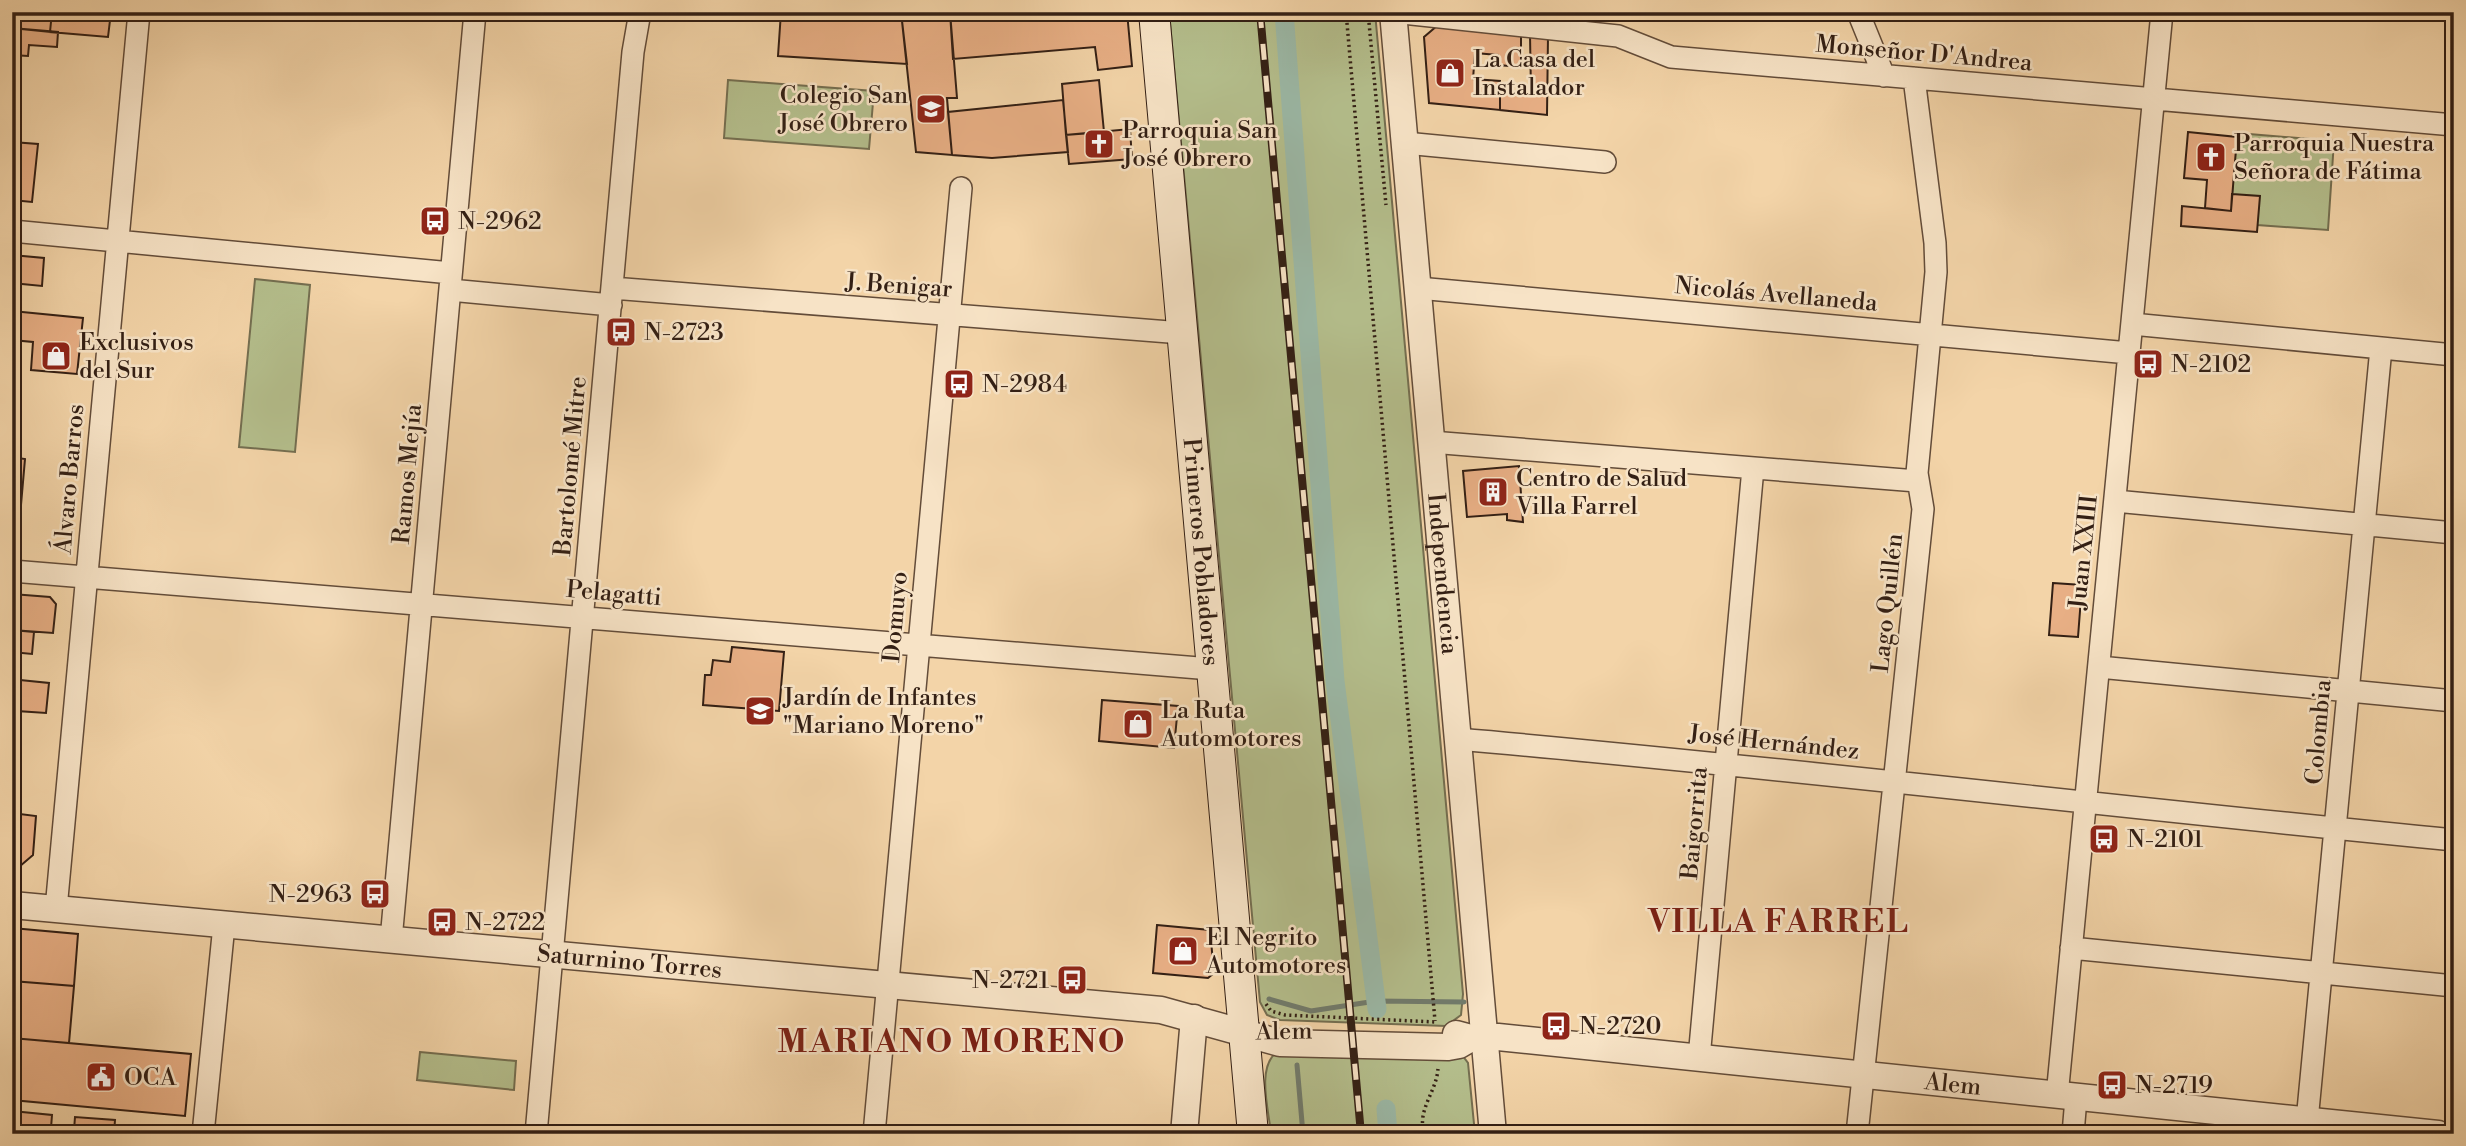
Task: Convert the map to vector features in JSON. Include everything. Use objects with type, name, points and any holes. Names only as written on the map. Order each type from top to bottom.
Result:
[{"type":"main road","name":"Primeros Pobladores","points":[[1154,12],[1253,1134]]},
{"type":"street","name":"Álvaro Barros","points":[[56,909],[139,12]]},
{"type":"street","name":"Ramos Mejía","points":[[391,940],[475,12]]},
{"type":"street","name":"Bartolomé Mitre","points":[[536,1134],[633,52],[640,12]]},
{"type":"street","name":"Monseñor D'Andrea","points":[[1393,12],[1618,36],[1637,41],[1671,57],[2454,125]]},
{"type":"street","name":"Independencia","points":[[1393,12],[1458,739],[1477,1037],[1493,1134]]},
{"type":"street","points":[[1858,12],[1884,76]]},
{"type":"street","name":"Juan XXIII","points":[[2073,1134],[2067,1097],[2071,948],[2162,12]]},
{"type":"street","name":"Lago Quillén","points":[[1857,1134],[1923,509],[1917,481],[1936,250],[1914,78]]},
{"type":"street","points":[[1405,143],[1605,162]]},
{"type":"street","name":"Domuyo","points":[[874,1134],[961,188]]},
{"type":"street","name":"J. Benigar","points":[[12,231],[118,241],[451,282],[611,297],[949,315],[1182,333]]},
{"type":"street","name":"Nicolás Avellaneda","points":[[1418,288],[2129,353]]},
{"type":"street","points":[[2132,324],[2454,355]]},
{"type":"street","name":"Colombia","points":[[2295,1125],[2321,973],[2381,348]]},
{"type":"street","points":[[1431,442],[1917,481]]},
{"type":"street","name":"Baigorrita","points":[[1699,1058],[1753,468]]},
{"type":"street","points":[[2115,501],[2454,533]]},
{"type":"street","name":"Pelagatti","points":[[12,570],[1211,668]]},
{"type":"street","points":[[2099,667],[2454,701]]},
{"type":"street","name":"José Hernández","points":[[1458,739],[1726,763],[2085,804],[2454,840]]},
{"type":"street","name":"Saturnino Torres","points":[[12,905],[1161,1010],[1244,1032]]},
{"type":"street","points":[[203,1134],[224,925]]},
{"type":"street","points":[[2071,948],[2454,986]]},
{"type":"street","points":[[1184,1134],[1194,1018]]},
{"type":"street","name":"Alem","points":[[1244,1032],[1292,1029],[1449,1033],[2067,1097],[2295,1125],[2438,1134]]},
{"type":"path","points":[[1265,1002],[1270,1011],[1285,1015],[1436,1024],[1346,12]]},
{"type":"path","points":[[1424,1134],[1423,1109],[1435,1088],[1438,1061]]},
{"type":"green space","points":[[1169,12],[1375,12],[1463,994],[1461,1015],[1446,1026],[1280,1020],[1267,1015],[1260,1002]]},
{"type":"green space","points":[[728,80],[874,91],[869,149],[724,138]]},
{"type":"green space","points":[[2237,133],[2334,141],[2328,230],[2257,225],[2232,194]]},
{"type":"green space","points":[[255,279],[310,285],[295,452],[239,447]]},
{"type":"green space","points":[[420,1052],[516,1061],[514,1090],[417,1080]]},
{"type":"green space","points":[[1277,1052],[1462,1055],[1468,1063],[1475,1134],[1271,1134],[1265,1078],[1271,1059]]},
{"type":"building","points":[[12,12],[52,12],[50,32],[12,28]]},
{"type":"building","points":[[52,12],[111,12],[108,37],[50,32]]},
{"type":"building","points":[[781,12],[901,12],[907,64],[778,56]]},
{"type":"building","points":[[901,12],[950,12],[957,98],[947,98],[952,155],[916,152]]},
{"type":"building","points":[[950,12],[1057,12],[1058,15],[1127,12],[1132,66],[1098,70],[1095,47],[953,59]]},
{"type":"building","name":"La Casa del Instalador","points":[[1438,25],[1521,34],[1521,67],[1498,65],[1498,55],[1475,53],[1473,79],[1500,81],[1500,110],[1429,103],[1424,37]]},
{"type":"building","points":[[12,28],[58,32],[57,47],[29,45],[28,56],[12,55]]},
{"type":"building","points":[[1530,35],[1548,36],[1547,115],[1500,110],[1500,90],[1531,92]]},
{"type":"building","points":[[1099,80],[1104,132],[1066,135],[1062,84]]},
{"type":"building","points":[[1063,100],[1068,152],[992,158],[952,155],[948,112]]},
{"type":"building","name":"Parroquia San José Obrero","points":[[1130,129],[1132,159],[1069,164],[1066,135]]},
{"type":"building","name":"Parroquia Nuestra Señora de Fátima","points":[[2188,132],[2237,137],[2231,211],[2205,208],[2207,180],[2184,178]]},
{"type":"building","points":[[12,142],[38,144],[32,202],[12,200]]},
{"type":"building","points":[[2232,194],[2260,196],[2257,232],[2181,226],[2182,206],[2231,211]]},
{"type":"building","points":[[12,255],[44,258],[42,286],[12,283]]},
{"type":"building","name":"Exclusivos del Sur","points":[[12,311],[83,318],[77,374],[31,370],[33,342],[12,340]]},
{"type":"building","points":[[12,457],[25,459],[21,505],[12,504]]},
{"type":"building","name":"Centro de Salud Villa Farrel","points":[[1519,466],[1523,522],[1507,520],[1507,514],[1467,517],[1463,471]]},
{"type":"building","points":[[12,504],[21,505],[17,543],[12,543]]},
{"type":"building","points":[[2053,583],[2082,585],[2078,637],[2049,635]]},
{"type":"building","points":[[12,594],[50,597],[56,604],[53,633],[12,630]]},
{"type":"building","points":[[12,630],[34,632],[32,654],[12,652]]},
{"type":"building","points":[[732,647],[784,652],[779,711],[703,705],[705,675],[711,675],[713,660],[730,662]]},
{"type":"building","points":[[20,680],[49,683],[46,713],[17,711]]},
{"type":"building","name":"La Ruta Automotores","points":[[1102,700],[1178,706],[1174,748],[1099,741]]},
{"type":"building","points":[[12,813],[36,816],[33,855],[19,867],[12,866]]},
{"type":"building","name":"El Negrito Automotores","points":[[1157,925],[1210,930],[1214,973],[1208,978],[1153,973]]},
{"type":"building","points":[[12,928],[78,934],[74,986],[12,981]]},
{"type":"building","points":[[12,981],[74,986],[69,1043],[12,1038]]},
{"type":"building","name":"OCA","points":[[12,1038],[191,1054],[185,1116],[12,1100]]},
{"type":"building","points":[[12,1111],[52,1115],[51,1128],[74,1130],[75,1117],[115,1120],[114,1134],[12,1134]]},
{"type":"waterway","points":[[1284,12],[1335,681],[1377,1009]]},
{"type":"waterway","points":[[1269,999],[1311,1011],[1376,1001],[1464,1002]]},
{"type":"waterway","points":[[1297,1065],[1303,1134]]},
{"type":"waterway","points":[[1386,1109],[1388,1134]]},
{"type":"railway","points":[[1260,12],[1361,1134]]},
{"type":"place","name":"La Casa del Instalador","points":[[1450,73]]},
{"type":"place","name":"Colegio San José Obrero","points":[[931,109]]},
{"type":"place","name":"Parroquia San José Obrero","points":[[1099,144]]},
{"type":"place","name":"Parroquia Nuestra Señora de Fátima","points":[[2211,157]]},
{"type":"place","name":"N-2962","points":[[435,221]]},
{"type":"place","name":"N-2723","points":[[621,332]]},
{"type":"place","name":"Exclusivos del Sur","points":[[56,356]]},
{"type":"place","name":"N-2102","points":[[2148,364]]},
{"type":"place","name":"N-2984","points":[[959,384]]},
{"type":"place","name":"Centro de Salud Villa Farrel","points":[[1493,492]]},
{"type":"place","name":"Jardín de Infantes \"Mariano Moreno\"","points":[[760,711]]},
{"type":"place","name":"La Ruta Automotores","points":[[1138,724]]},
{"type":"place","name":"N-2101","points":[[2104,839]]},
{"type":"place","name":"N-2963","points":[[375,894]]},
{"type":"place","name":"N-2722","points":[[442,922]]},
{"type":"place","name":"El Negrito Automotores","points":[[1183,951]]},
{"type":"place","name":"N-2721","points":[[1072,980]]},
{"type":"place","name":"N-2720","points":[[1556,1026]]},
{"type":"place","name":"OCA","points":[[101,1077]]},
{"type":"place","name":"N-2719","points":[[2112,1085]]},
{"type":"district","name":"VILLA FARREL","points":[[1779,921]]},
{"type":"district","name":"MARIANO MORENO","points":[[952,1041]]}]
